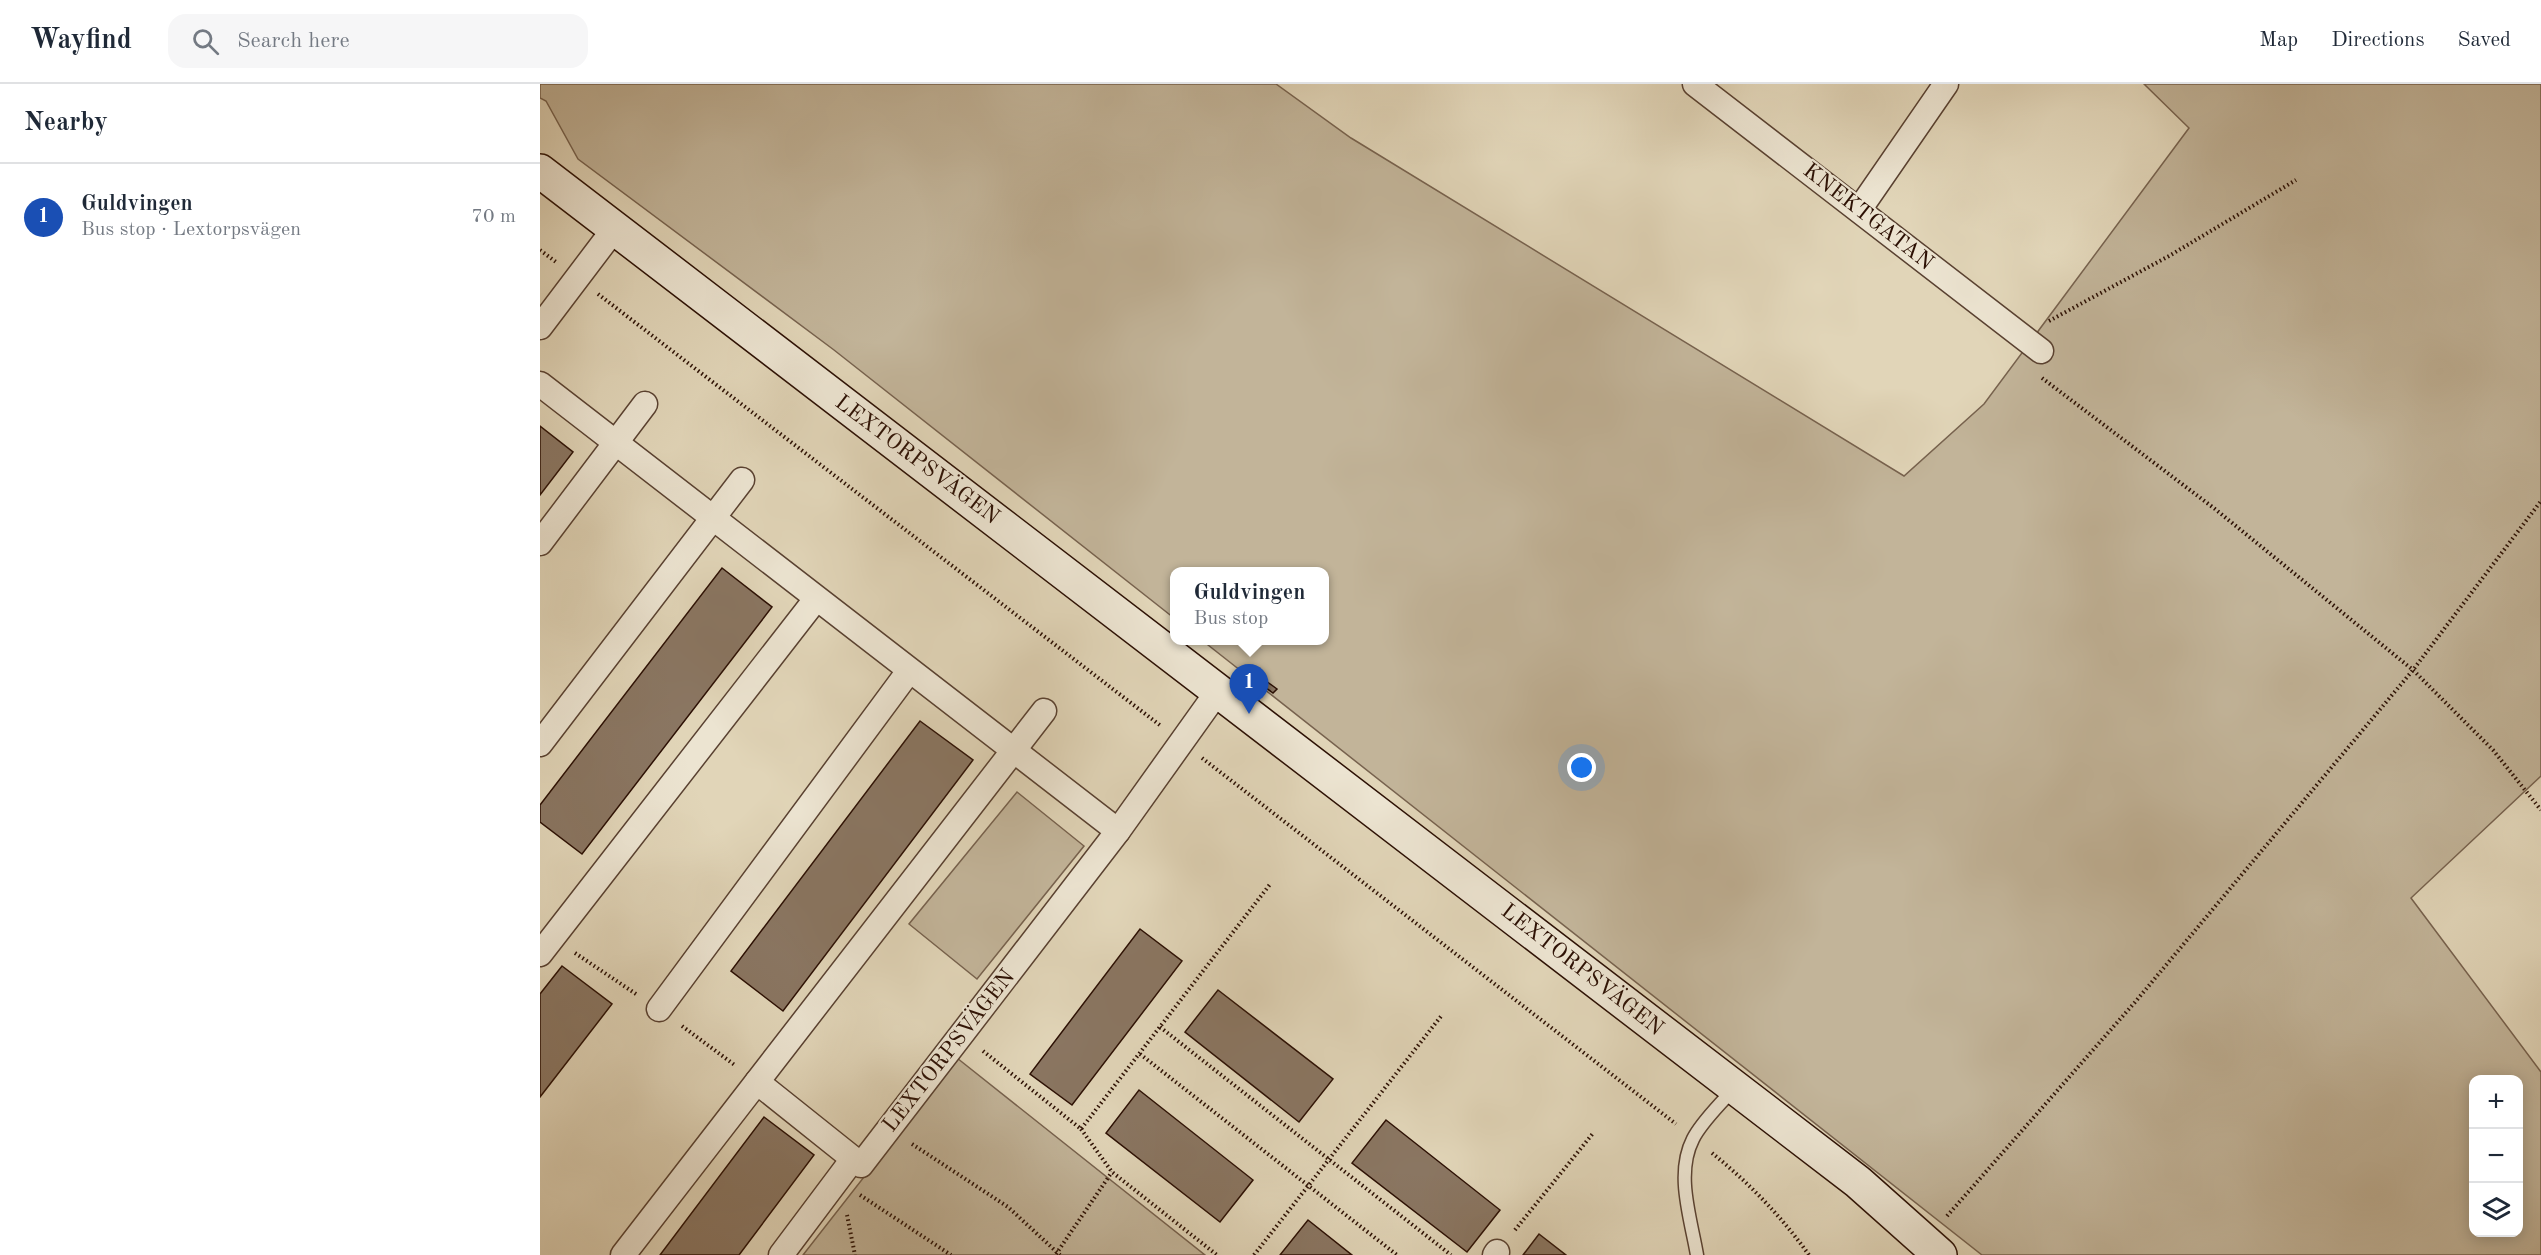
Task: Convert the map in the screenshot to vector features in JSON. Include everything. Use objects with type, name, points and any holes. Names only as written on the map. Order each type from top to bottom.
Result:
[{"type":"street","name":"KNEKTGATAN","points":[[1695,84],[2041,351]]},
{"type":"street","points":[[1859,210],[1946,84]]},
{"type":"street","name":"LEXTORPSVÄGEN","points":[[540,171],[1858,1182],[1940,1255]]},
{"type":"street","points":[[540,327],[615,228]]},
{"type":"street","points":[[540,384],[1118,831]]},
{"type":"street","points":[[540,543],[645,404]]},
{"type":"street","points":[[540,744],[742,480]]},
{"type":"street","points":[[540,954],[816,599]]},
{"type":"street","points":[[659,1009],[909,671]]},
{"type":"street","name":"LEXTORPSVÄGEN","points":[[853,1159],[861,1165],[1118,831],[1218,691]]},
{"type":"street","points":[[623,1255],[1044,711]]},
{"type":"street","points":[[757,1082],[853,1159],[781,1255]]},
{"type":"lane","points":[[1697,1255],[1685,1177],[1687,1155],[1693,1138],[1734,1088]]},
{"type":"path","points":[[2019,333],[2070,312],[2296,180]]},
{"type":"path","points":[[2041,351],[2042,379],[2215,509],[2413,670],[2493,750],[2541,810]]},
{"type":"path","points":[[1947,1216],[2136,1001],[2413,670],[2541,501]]},
{"type":"path","points":[[1081,1129],[1271,883]]},
{"type":"path","points":[[1254,1255],[1442,1015]]},
{"type":"path","points":[[1160,1027],[1451,1255]]},
{"type":"path","points":[[962,1034],[1081,1129],[1112,1172],[1217,1255]]},
{"type":"path","points":[[1140,1053],[1397,1255]]},
{"type":"path","points":[[889,1129],[1008,1207],[1058,1254],[1112,1172]]},
{"type":"path","points":[[1496,1253],[1594,1132]]},
{"type":"path","points":[[833,1185],[850,1221],[855,1255]]},
{"type":"path","points":[[833,1185],[865,1196],[951,1255]]},
{"type":"shaded area","points":[[540,84],[1276,84],[1351,138],[1904,476],[1984,404],[2189,128],[2144,84],[2541,84],[2541,776],[2411,898],[2541,1072],[2541,1255],[1982,1255],[1208,645],[1329,645],[1329,567],[1170,567],[1170,615],[834,350],[578,159],[546,101],[540,98]]},
{"type":"shaded area","points":[[1017,792],[1084,846],[977,979],[909,924]]},
{"type":"shaded area","points":[[957,1058],[1205,1255],[803,1255]]},
{"type":"building","points":[[540,426],[573,452],[540,495]]},
{"type":"building","points":[[722,568],[772,607],[582,854],[540,822],[540,805]]},
{"type":"building","points":[[1266,681],[1277,689],[1273,693],[1262,685]]},
{"type":"building","points":[[920,721],[973,760],[783,1011],[731,971]]},
{"type":"building","points":[[1140,929],[1182,961],[1072,1105],[1030,1074]]},
{"type":"building","points":[[562,966],[612,1004],[540,1097],[540,994]]},
{"type":"building","points":[[1218,990],[1333,1079],[1299,1122],[1185,1032]]},
{"type":"building","points":[[1139,1090],[1253,1180],[1220,1222],[1106,1133]]},
{"type":"building","points":[[764,1117],[814,1155],[739,1255],[660,1255]]},
{"type":"building","points":[[1386,1120],[1500,1210],[1467,1252],[1352,1163]]},
{"type":"building","points":[[1308,1220],[1352,1255],[1280,1255]]},
{"type":"building","points":[[1539,1234],[1566,1255],[1523,1255]]},
{"type":"place","name":"Guldvingen","points":[[1249,714]]}]
